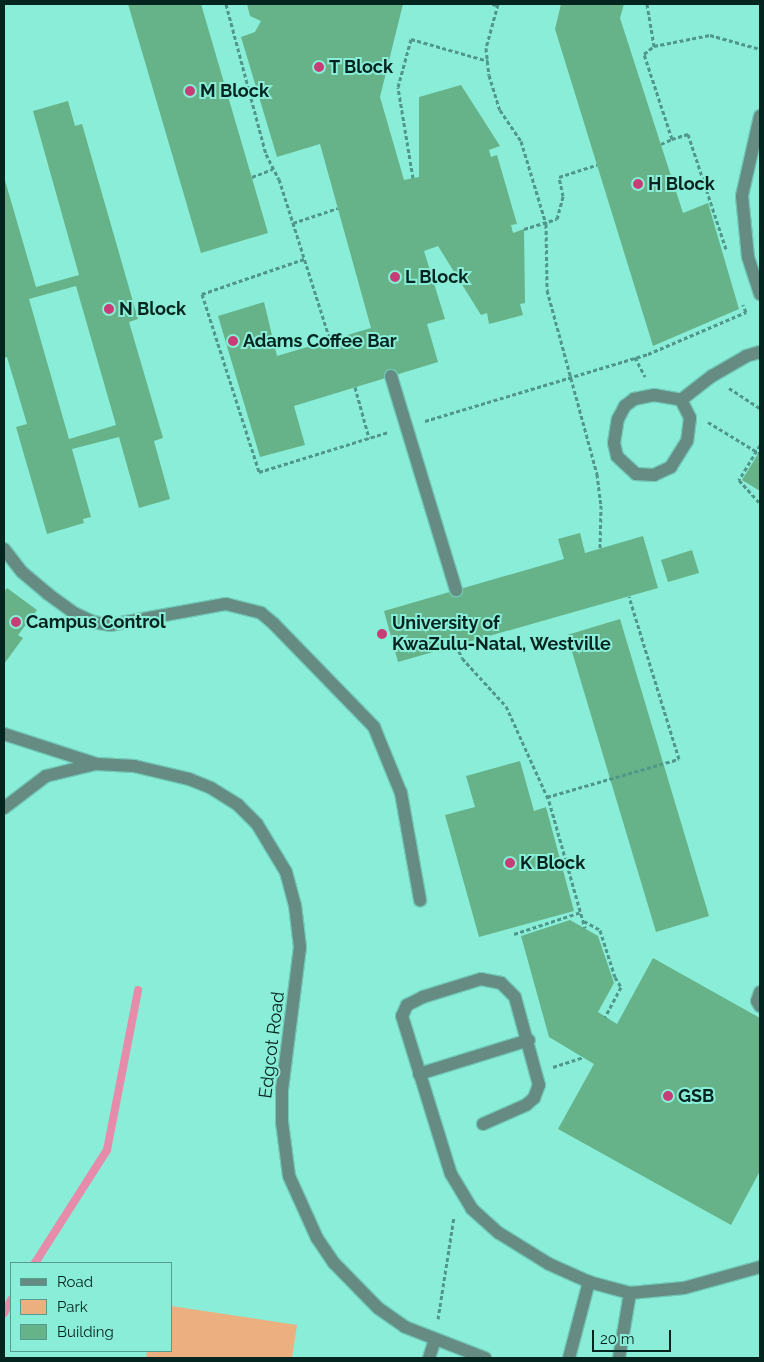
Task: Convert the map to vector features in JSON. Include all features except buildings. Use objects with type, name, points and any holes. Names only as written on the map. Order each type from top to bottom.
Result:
[{"type":"street","points":[[760,116],[742,196],[748,257],[760,294]]},
{"type":"street","points":[[684,405],[712,376],[746,356],[760,352]]},
{"type":"street","points":[[391,376],[456,590]]},
{"type":"street","points":[[654,395],[684,405],[690,428],[687,441],[671,467],[654,475],[645,475],[636,474],[622,464],[614,443],[618,419],[625,406],[634,399],[654,395]]},
{"type":"street","points":[[4,549],[22,572],[48,594],[76,614],[94,622],[110,625],[226,604],[261,613],[374,727],[401,793],[420,900]]},
{"type":"street","name":"Edgcot Road","points":[[4,734],[97,764],[161,772],[210,788],[238,805],[257,824],[274,848],[286,872],[295,905],[300,947],[282,1089],[282,1122],[289,1176],[317,1238],[334,1263],[378,1308],[404,1327],[485,1358]]},
{"type":"street","name":"Edgcot Road","points":[[4,808],[23,790],[46,776],[97,764]]},
{"type":"street","points":[[483,1124],[526,1105],[539,1090],[529,1040],[515,997],[509,988],[490,980],[467,982],[423,997],[407,1005],[403,1011],[419,1074],[446,1158],[459,1187],[472,1209],[499,1233],[549,1264],[589,1282],[630,1293],[684,1288],[760,1267]]},
{"type":"street","points":[[760,992],[757,1001],[760,1006]]},
{"type":"street","points":[[419,1074],[529,1040]]},
{"type":"street","points":[[569,1358],[589,1282]]},
{"type":"street","points":[[619,1358],[630,1293]]},
{"type":"street","points":[[429,1358],[435,1340]]},
{"type":"path","points":[[226,4],[266,154],[293,223],[330,340]]},
{"type":"path","points":[[492,4],[498,4],[486,48],[488,61],[500,110],[521,141],[546,224],[547,290],[596,474],[601,506],[600,549]]},
{"type":"path","points":[[647,4],[654,46]]},
{"type":"path","points":[[672,139],[644,54],[654,46],[710,35],[760,49]]},
{"type":"path","points":[[414,178],[398,88],[412,39],[488,61]]},
{"type":"path","points":[[661,144],[688,134],[729,258]]},
{"type":"path","points":[[524,229],[546,224],[557,219],[563,196],[559,177],[596,165]]},
{"type":"path","points":[[252,177],[273,169]]},
{"type":"path","points":[[293,223],[338,208]]},
{"type":"path","points":[[304,260],[202,294],[259,472],[394,430]]},
{"type":"path","points":[[420,422],[648,354],[746,312],[743,303]]},
{"type":"path","points":[[712,376],[760,408]]},
{"type":"path","points":[[355,387],[369,438]]},
{"type":"path","points":[[684,405],[759,453]]},
{"type":"path","points":[[760,445],[739,480],[760,503]]},
{"type":"path","points":[[547,797],[679,759],[629,596]]},
{"type":"path","points":[[456,645],[462,658],[506,706],[547,797],[585,928]]},
{"type":"path","points":[[514,934],[581,912]]},
{"type":"path","points":[[583,921],[600,930],[615,977],[621,987],[605,1017]]},
{"type":"path","points":[[553,1067],[583,1057]]},
{"type":"path","points":[[435,1340],[459,1187]]},
{"type":"green space","points":[[172,1306],[297,1325],[292,1358],[146,1358],[147,1352],[172,1352]]},
{"type":"waterway","points":[[36,1262],[107,1150],[138,990]]},
{"type":"waterway","points":[[4,1313],[10,1302]]},
{"type":"place","name":"T Block","points":[[319,67]]},
{"type":"place","name":"M Block","points":[[190,91]]},
{"type":"place","name":"H Block","points":[[638,184]]},
{"type":"place","name":"L Block","points":[[395,277]]},
{"type":"place","name":"N Block","points":[[109,309]]},
{"type":"place","name":"Adams Coffee Bar","points":[[233,341]]},
{"type":"place","name":"Campus Control","points":[[16,622]]},
{"type":"place","name":"University of KwaZulu-Natal, Westville","points":[[382,634]]},
{"type":"place","name":"K Block","points":[[510,863]]},
{"type":"place","name":"GSB","points":[[668,1096]]}]
